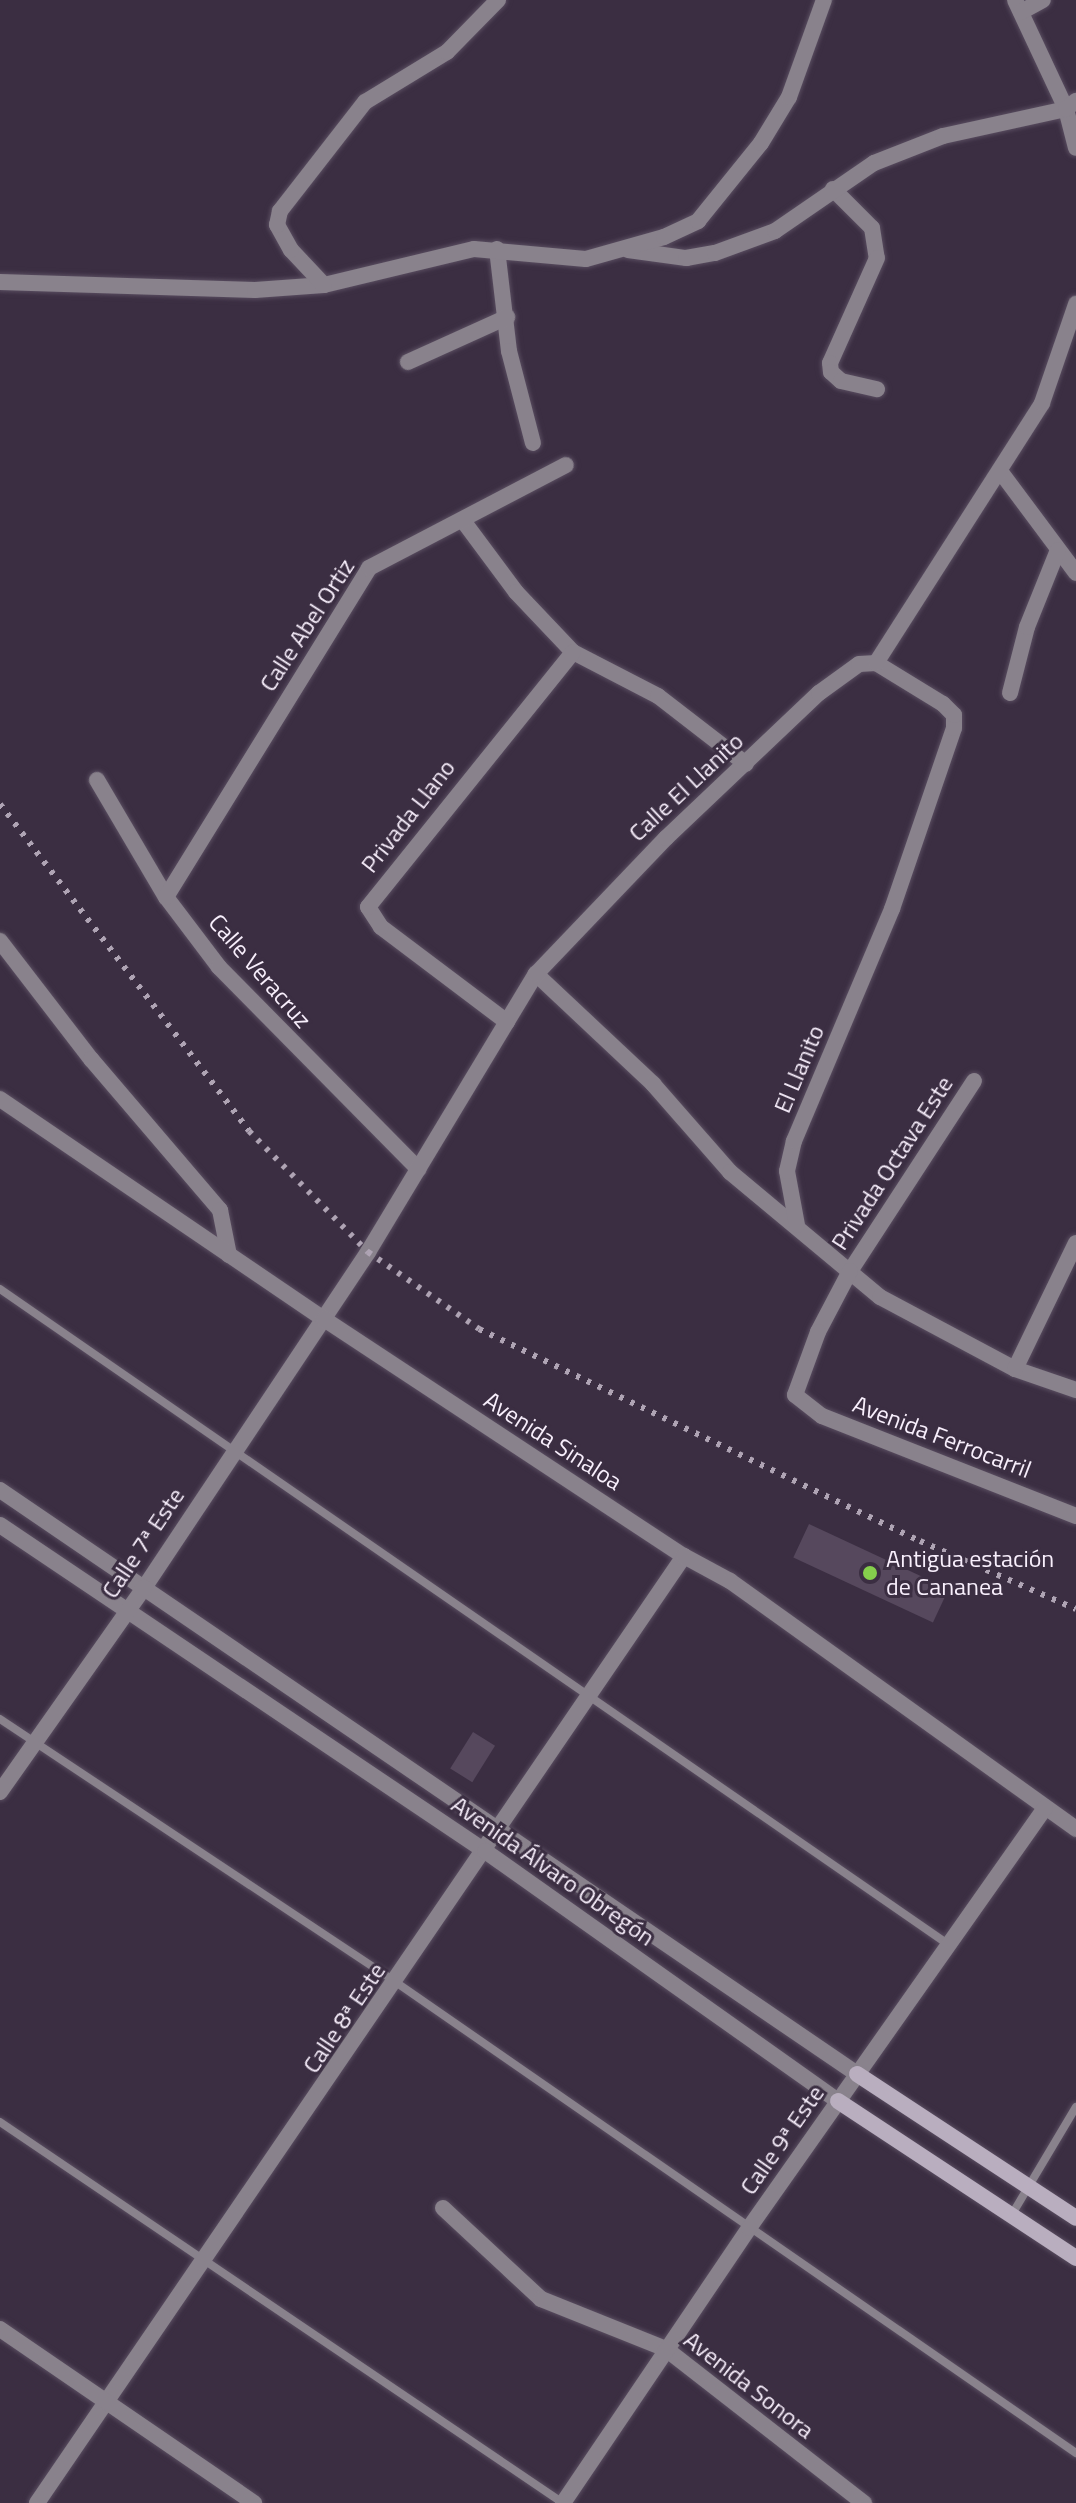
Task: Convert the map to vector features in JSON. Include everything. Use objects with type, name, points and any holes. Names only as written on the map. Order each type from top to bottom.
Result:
[{"type":"main road","name":"Avenida Álvaro Obregón","points":[[857,2074],[1076,2218]]},
{"type":"main road","name":"Avenida Álvaro Obregón","points":[[838,2101],[1076,2258]]},
{"type":"street","points":[[324,285],[291,250],[277,225],[280,211],[365,102],[447,52],[498,0]]},
{"type":"street","points":[[0,282],[255,290],[324,285],[410,261],[497,249],[586,259],[622,249],[698,221],[729,187],[789,97],[824,0]]},
{"type":"street","points":[[1043,0],[1018,6],[1071,105],[1076,148]]},
{"type":"street","points":[[622,249],[686,258],[715,253],[775,231],[874,163],[943,136],[1071,105]]},
{"type":"street","points":[[833,189],[872,228],[877,258],[830,363],[831,372],[841,381],[877,389]]},
{"type":"street","points":[[497,249],[509,351],[533,443]]},
{"type":"street","points":[[876,663],[916,594],[1042,403],[1076,304]]},
{"type":"street","points":[[408,362],[507,317]]},
{"type":"street","name":"Calle Abel Ortiz","points":[[166,897],[356,584],[391,553],[464,522],[566,465]]},
{"type":"street","points":[[1000,471],[1076,573]]},
{"type":"street","points":[[464,522],[516,592],[573,652],[658,696],[746,764]]},
{"type":"street","points":[[1010,693],[1027,627],[1058,550]]},
{"type":"street","name":"Privada Llano","points":[[507,1022],[381,927],[368,907],[573,652]]},
{"type":"street","name":"Calle El Llanito","points":[[324,1319],[536,974],[623,881],[843,674],[859,664],[876,663]]},
{"type":"street","name":"El Llanito","points":[[797,1225],[787,1171],[794,1141],[897,895],[954,728],[954,715],[943,704],[876,663]]},
{"type":"street","name":"Calle Veracruz","points":[[97,780],[166,897],[239,989],[418,1169]]},
{"type":"street","points":[[0,941],[91,1059],[220,1210],[229,1255]]},
{"type":"street","points":[[536,974],[653,1084],[730,1172],[893,1305],[1015,1369],[1076,1390]]},
{"type":"street","name":"Privada Octava Este","points":[[795,1395],[818,1332],[850,1271],[974,1081]]},
{"type":"street","name":"Avenida Sinaloa","points":[[0,1099],[324,1319],[684,1556],[730,1581],[1076,1829]]},
{"type":"street","points":[[1015,1369],[1076,1243]]},
{"type":"street","name":"Calle 7ª Este","points":[[0,1792],[32,1742],[144,1588],[234,1449],[324,1319]]},
{"type":"street","name":"Avenida Ferrocarril","points":[[795,1395],[822,1416],[1076,1516]]},
{"type":"street","name":"Avenida Álvaro Obregón","points":[[0,1490],[500,1826],[857,2074]]},
{"type":"street","name":"Avenida Álvaro Obregón","points":[[0,1525],[485,1851],[838,2101]]},
{"type":"street","name":"Calle 8ª Este","points":[[37,2503],[202,2260],[397,1983],[684,1556]]},
{"type":"street","points":[[248,1694],[267,1670]]},
{"type":"street","name":"Calle 9ª Este","points":[[563,2503],[749,2228],[1045,1808]]},
{"type":"street","name":"Avenida Sonora","points":[[443,2208],[541,2299],[666,2349],[864,2503]]},
{"type":"street","points":[[0,2329],[254,2503]]},
{"type":"lane","points":[[0,1289],[949,1946]]},
{"type":"lane","points":[[0,1719],[397,1983],[1076,2453]]},
{"type":"lane","points":[[1011,2216],[1031,2189],[1076,2107]]},
{"type":"lane","points":[[0,2122],[563,2503]]},
{"type":"building","name":"Antigua estación de Cananea","points":[[809,1524],[949,1589],[933,1623],[793,1558]]},
{"type":"building","points":[[473,1732],[495,1746],[472,1782],[450,1768]]},
{"type":"railway","points":[[0,804],[249,1131],[368,1252],[479,1329],[920,1541],[1076,1609]]},
{"type":"place","name":"Antigua estación de Cananea","points":[[870,1573]]}]
